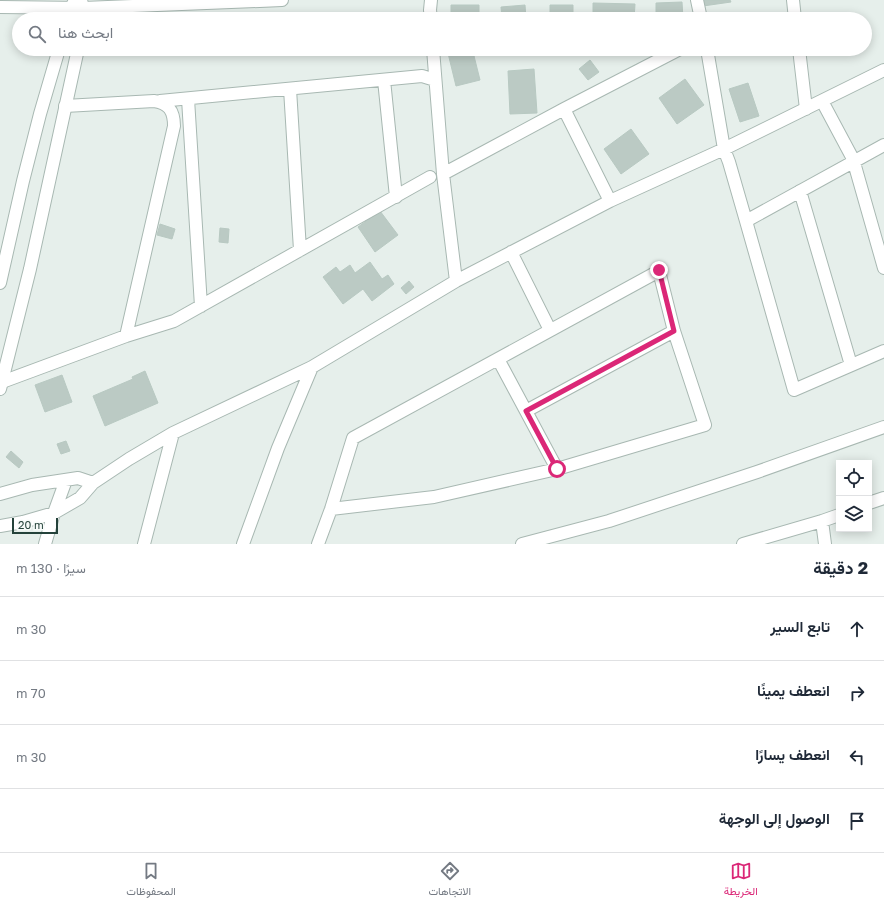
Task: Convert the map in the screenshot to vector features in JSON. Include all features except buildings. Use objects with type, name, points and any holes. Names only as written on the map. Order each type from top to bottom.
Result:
[{"type":"street","points":[[0,7],[77,9],[282,0]]},
{"type":"street","points":[[430,12],[431,0]]},
{"type":"street","points":[[697,0],[700,12]]},
{"type":"street","points":[[793,0],[794,12]]},
{"type":"street","points":[[0,283],[2,265],[21,189],[40,114],[57,56]]},
{"type":"street","points":[[1,386],[30,269],[76,56]]},
{"type":"street","points":[[433,56],[443,174],[456,281]]},
{"type":"street","points":[[443,174],[666,56]]},
{"type":"street","points":[[708,56],[724,149],[794,390],[884,351]]},
{"type":"street","points":[[800,56],[806,109]]},
{"type":"street","points":[[0,526],[22,522],[54,513],[80,498],[93,483],[129,459],[173,433],[312,367],[456,281],[610,201],[724,149],[884,70]]},
{"type":"street","points":[[65,106],[188,99],[422,76],[435,80]]},
{"type":"street","points":[[384,80],[396,196]]},
{"type":"street","points":[[290,89],[300,250]]},
{"type":"street","points":[[188,99],[201,306]]},
{"type":"street","points":[[126,336],[174,126],[173,114],[170,108],[160,101]]},
{"type":"street","points":[[822,101],[854,162],[884,268]]},
{"type":"street","points":[[564,109],[610,201]]},
{"type":"street","points":[[746,221],[884,145]]},
{"type":"street","points":[[1,386],[126,336],[174,321],[430,177]]},
{"type":"street","points":[[800,191],[851,365]]},
{"type":"street","points":[[511,252],[550,330]]},
{"type":"street","points":[[318,544],[331,509],[353,438],[659,270],[674,331],[705,425],[557,469],[434,497],[331,509]]},
{"type":"street","points":[[526,411],[674,331]]},
{"type":"street","points":[[498,359],[557,469]]},
{"type":"street","points":[[243,544],[278,448],[312,367]]},
{"type":"street","points":[[522,544],[609,522],[884,427]]},
{"type":"street","points":[[144,544],[173,433]]},
{"type":"street","points":[[0,494],[32,485],[78,478],[93,483]]},
{"type":"street","points":[[45,544],[66,480]]},
{"type":"street","points":[[872,502],[884,498]]},
{"type":"street","points":[[743,544],[822,521],[836,515]]},
{"type":"street","points":[[822,521],[825,544]]},
{"type":"route","points":[[557,469],[526,411],[674,331],[659,270]]}]
